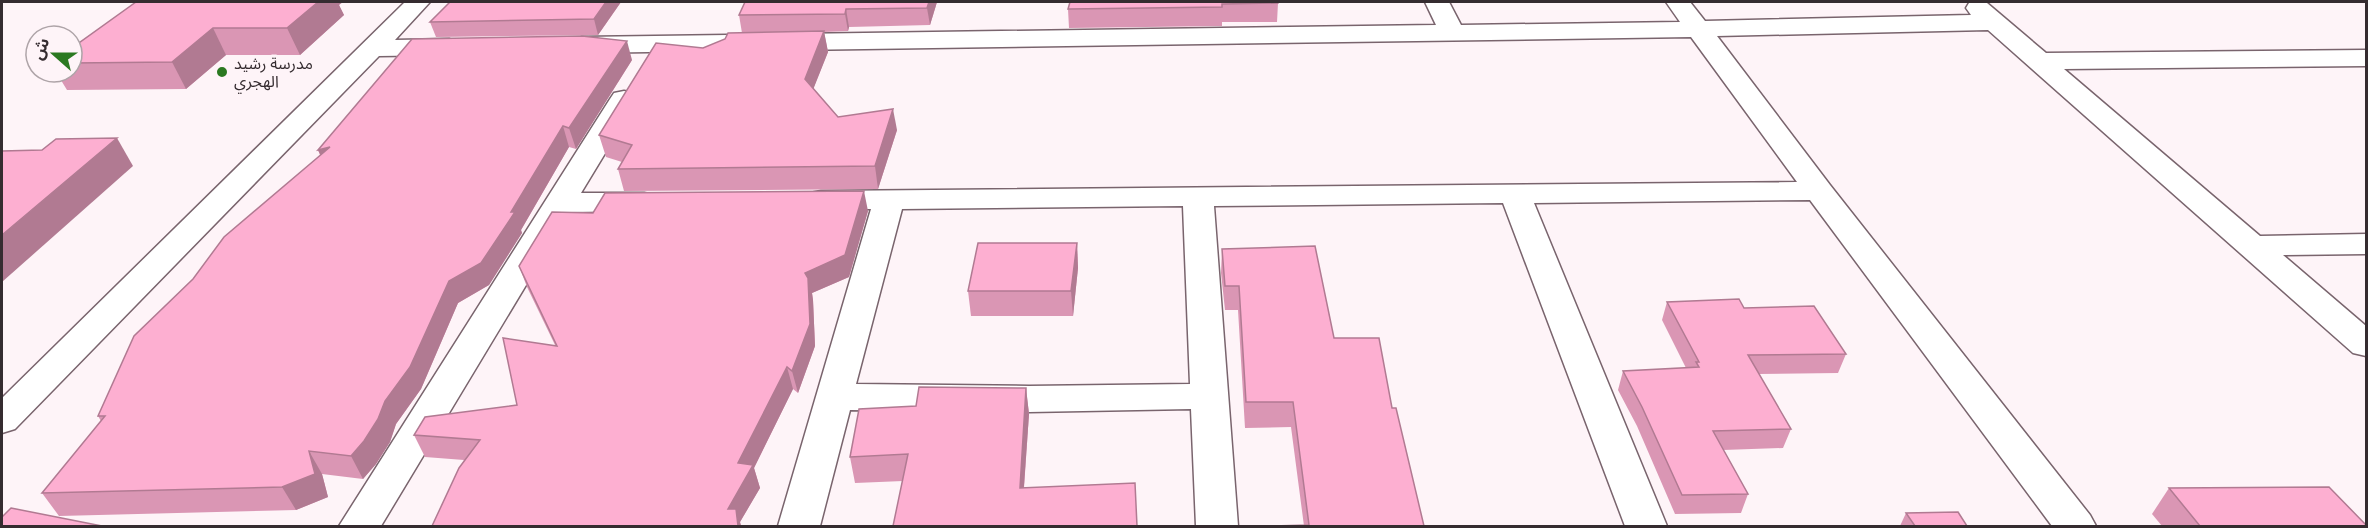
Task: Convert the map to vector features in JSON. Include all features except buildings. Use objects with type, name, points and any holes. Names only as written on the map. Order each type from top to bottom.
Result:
[{"type":"street","points":[[8,406],[418,2]]},
{"type":"street","points":[[1437,2],[1453,33]]},
{"type":"street","points":[[1678,2],[1818,190],[2075,526]]},
{"type":"street","points":[[1971,2],[2367,345]]},
{"type":"street","points":[[563,46],[1698,29],[1995,22]]},
{"type":"street","points":[[360,526],[657,45]]},
{"type":"street","points":[[373,48],[468,47]]},
{"type":"street","points":[[2038,61],[2367,58]]},
{"type":"street","points":[[795,200],[1818,190]]},
{"type":"street","points":[[1514,192],[1646,526]]},
{"type":"street","points":[[1198,195],[1217,526]]},
{"type":"street","points":[[799,526],[889,199]]},
{"type":"street","points":[[559,202],[677,201]]},
{"type":"street","points":[[2253,246],[2367,244]]},
{"type":"street","points":[[834,397],[1029,399],[1209,396]]},
{"type":"place","name":"مدرسة رشيد الهجري","points":[[222,72]]}]
